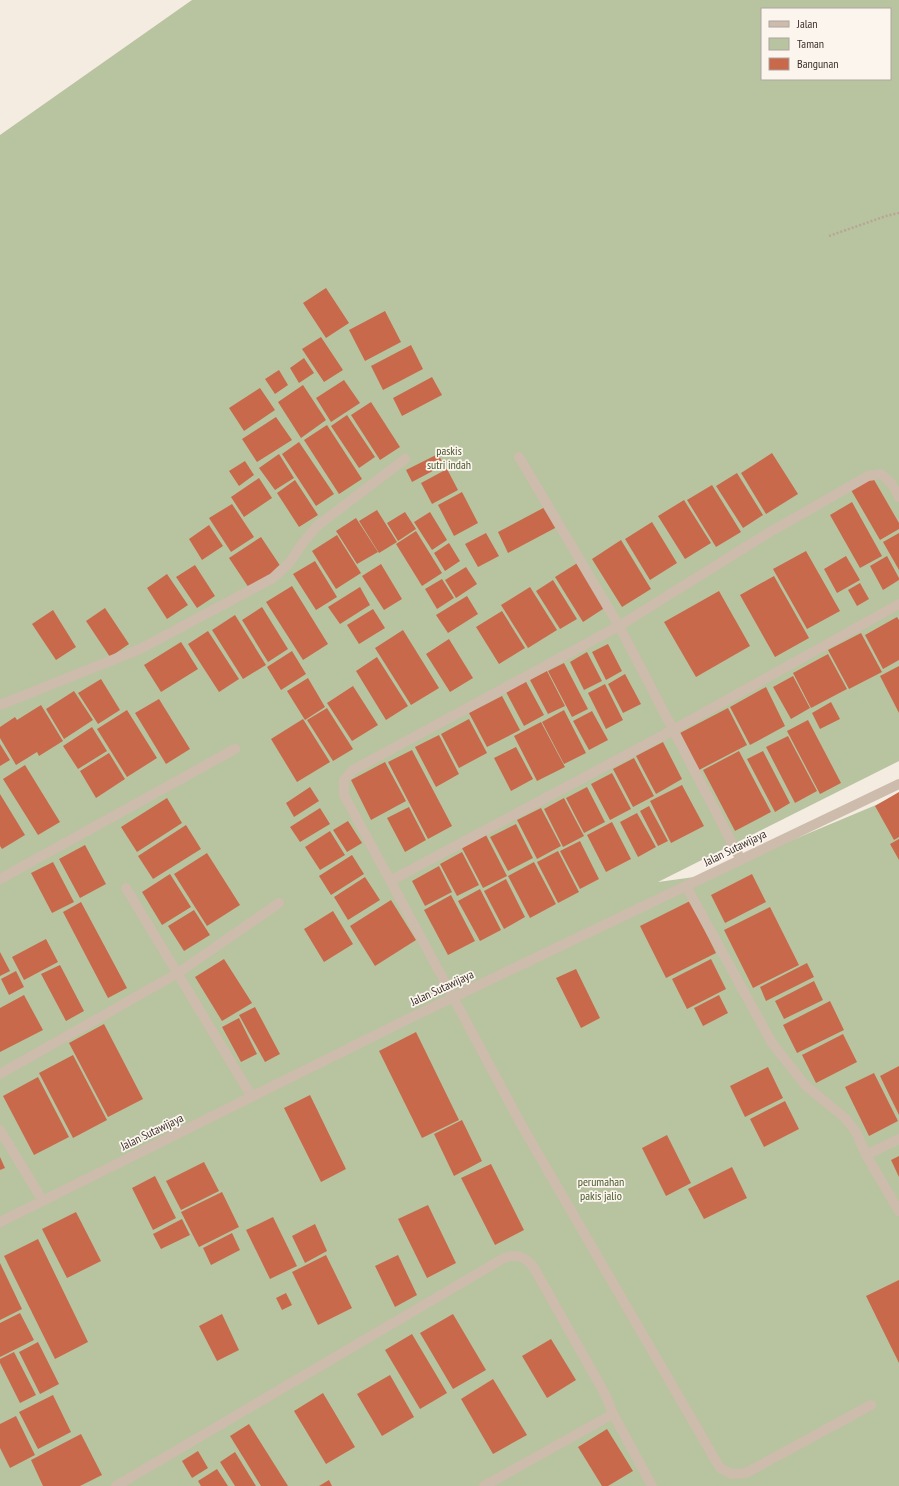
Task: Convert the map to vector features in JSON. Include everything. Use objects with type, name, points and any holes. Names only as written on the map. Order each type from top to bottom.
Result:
[{"type":"street","points":[[519,457],[619,626],[740,860]]},
{"type":"street","points":[[0,705],[140,649],[273,578],[290,562],[316,526],[405,459]]},
{"type":"street","points":[[871,1404],[746,1473],[732,1474],[720,1468],[522,1126],[344,795],[344,780],[353,770],[619,626],[765,535],[868,476],[881,474],[892,483],[899,497]]},
{"type":"street","points":[[390,881],[673,730],[899,604]]},
{"type":"street","points":[[0,879],[235,749]]},
{"type":"street","name":"Jalan Sutawijaya","points":[[0,1222],[453,997],[899,784]]},
{"type":"street","points":[[686,886],[772,1043],[806,1086],[845,1118],[856,1132],[866,1155],[899,1211]]},
{"type":"street","points":[[126,888],[252,1097]]},
{"type":"street","points":[[0,1074],[178,973],[279,904]]},
{"type":"street","points":[[0,1130],[43,1201]]},
{"type":"street","points":[[866,1155],[899,1139]]},
{"type":"street","points":[[116,1486],[504,1258],[511,1256],[519,1256],[529,1261],[534,1268],[605,1394],[613,1414],[652,1486]]},
{"type":"street","points":[[484,1486],[613,1414]]},
{"type":"path","points":[[829,236],[886,216],[899,213]]},
{"type":"green space","name":"paskis sutri indah","points":[[192,0],[899,0],[899,761],[658,882],[709,875],[876,805],[899,793],[899,1486],[0,1486],[0,135]]},
{"type":"building","points":[[326,288],[349,323],[326,338],[303,303]]},
{"type":"building","points":[[385,311],[401,342],[365,361],[349,330]]},
{"type":"building","points":[[321,337],[343,370],[324,382],[302,349]]},
{"type":"building","points":[[411,345],[423,369],[383,390],[371,366]]},
{"type":"building","points":[[304,358],[314,373],[299,383],[290,368]]},
{"type":"building","points":[[279,370],[288,385],[275,394],[265,379]]},
{"type":"building","points":[[432,377],[442,395],[402,416],[393,398]]},
{"type":"building","points":[[344,380],[360,403],[331,422],[316,398]]},
{"type":"building","points":[[303,385],[326,420],[301,438],[278,402]]},
{"type":"building","points":[[260,388],[275,410],[244,431],[229,408]]},
{"type":"building","points":[[371,402],[400,447],[380,460],[351,415]]},
{"type":"building","points":[[347,415],[375,457],[359,468],[331,426]]},
{"type":"building","points":[[276,417],[292,440],[257,462],[242,439]]},
{"type":"building","points":[[327,425],[362,479],[339,494],[304,440]]},
{"type":"building","points":[[299,442],[334,494],[316,506],[282,454]]},
{"type":"building","points":[[772,453],[798,494],[766,514],[741,473]]},
{"type":"building","points":[[279,454],[294,478],[275,490],[259,468]]},
{"type":"building","points":[[438,454],[444,465],[412,482],[406,470]]},
{"type":"building","points":[[245,461],[254,475],[239,486],[229,471]]},
{"type":"building","points":[[447,469],[458,490],[432,504],[421,483]]},
{"type":"building","points":[[737,473],[763,515],[743,528],[716,486]]},
{"type":"building","points":[[259,478],[272,498],[244,517],[231,497]]},
{"type":"building","points":[[873,478],[899,523],[899,529],[880,540],[851,490]]},
{"type":"building","points":[[295,480],[318,515],[299,527],[277,493]]},
{"type":"building","points":[[712,485],[741,532],[716,547],[687,500]]},
{"type":"building","points":[[462,492],[478,523],[454,536],[438,505]]},
{"type":"building","points":[[684,500],[711,543],[685,559],[658,516]]},
{"type":"building","points":[[852,502],[882,556],[860,568],[830,515]]},
{"type":"building","points":[[232,504],[254,537],[231,552],[209,518]]},
{"type":"building","points":[[547,506],[557,527],[508,553],[498,532]]},
{"type":"building","points":[[377,510],[397,542],[379,553],[359,521]]},
{"type":"building","points":[[405,512],[416,529],[398,541],[387,523]]},
{"type":"building","points":[[430,512],[447,540],[432,550],[414,522]]},
{"type":"building","points":[[356,518],[378,552],[357,564],[336,531]]},
{"type":"building","points":[[652,522],[677,563],[650,580],[625,539]]},
{"type":"building","points":[[209,525],[223,546],[202,560],[189,539]]},
{"type":"building","points":[[416,531],[442,573],[422,586],[396,544]]},
{"type":"building","points":[[486,533],[499,556],[478,567],[465,544]]},
{"type":"building","points":[[899,533],[899,570],[883,542]]},
{"type":"building","points":[[337,535],[361,573],[336,589],[312,551]]},
{"type":"building","points":[[261,537],[281,567],[249,588],[229,558]]},
{"type":"building","points":[[621,540],[651,589],[622,607],[592,559]]},
{"type":"building","points":[[449,543],[460,561],[445,571],[434,553]]},
{"type":"building","points":[[806,551],[840,611],[807,629],[773,569]]},
{"type":"building","points":[[846,556],[860,580],[837,593],[824,569]]},
{"type":"building","points":[[887,556],[899,580],[883,590],[870,566]]},
{"type":"building","points":[[315,561],[337,597],[316,610],[293,574]]},
{"type":"building","points":[[579,562],[606,607],[583,622],[555,577]]},
{"type":"building","points":[[381,564],[402,599],[384,610],[362,576]]},
{"type":"building","points":[[195,565],[215,596],[197,608],[176,577]]},
{"type":"building","points":[[466,567],[477,584],[456,598],[445,580]]},
{"type":"building","points":[[167,574],[188,605],[167,619],[147,588]]},
{"type":"building","points":[[774,576],[809,638],[775,657],[740,595]]},
{"type":"building","points":[[442,579],[454,598],[437,609],[425,589]]},
{"type":"building","points":[[553,580],[577,619],[560,629],[536,591]]},
{"type":"building","points":[[860,583],[869,599],[857,606],[848,590]]},
{"type":"building","points":[[292,586],[328,644],[303,660],[266,602]]},
{"type":"building","points":[[360,587],[370,605],[340,624],[328,607]]},
{"type":"building","points":[[530,587],[557,630],[528,648],[501,605]]},
{"type":"building","points":[[719,591],[750,646],[696,677],[664,622]]},
{"type":"building","points":[[467,596],[478,614],[448,633],[436,615]]},
{"type":"building","points":[[262,607],[288,649],[268,662],[242,620]]},
{"type":"building","points":[[105,608],[129,644],[110,657],[86,621]]},
{"type":"building","points":[[373,609],[385,628],[359,644],[347,625]]},
{"type":"building","points":[[53,610],[76,647],[56,660],[32,624]]},
{"type":"building","points":[[502,611],[525,648],[499,664],[476,627]]},
{"type":"building","points":[[235,615],[266,665],[243,679],[212,630]]},
{"type":"building","points":[[897,617],[899,620],[899,660],[883,669],[865,635]]},
{"type":"building","points":[[403,630],[439,688],[411,705],[375,648]]},
{"type":"building","points":[[208,631],[239,679],[219,692],[188,644]]},
{"type":"building","points":[[861,633],[882,672],[849,689],[828,650]]},
{"type":"building","points":[[449,639],[473,678],[450,692],[426,654]]},
{"type":"building","points":[[181,642],[198,669],[161,692],[144,665]]},
{"type":"building","points":[[608,644],[622,671],[606,680],[592,652]]},
{"type":"building","points":[[292,651],[306,674],[281,690],[267,667]]},
{"type":"building","points":[[587,652],[602,681],[584,690],[570,662]]},
{"type":"building","points":[[828,654],[847,689],[811,708],[793,673]]},
{"type":"building","points":[[377,657],[408,706],[386,720],[356,671]]},
{"type":"building","points":[[564,663],[588,709],[572,717],[548,671]]},
{"type":"building","points":[[899,666],[899,713],[880,676]]},
{"type":"building","points":[[547,671],[565,706],[548,714],[530,680]]},
{"type":"building","points":[[625,674],[641,704],[623,713],[608,684]]},
{"type":"building","points":[[793,676],[810,708],[791,719],[773,687]]},
{"type":"building","points":[[308,678],[325,707],[305,720],[287,691]]},
{"type":"building","points":[[101,679],[120,710],[98,724],[78,693]]},
{"type":"building","points":[[525,680],[544,715],[524,726],[505,690]]},
{"type":"building","points":[[605,684],[623,720],[606,729],[588,693]]},
{"type":"building","points":[[353,686],[378,725],[352,741],[327,703]]},
{"type":"building","points":[[766,687],[785,726],[750,745],[730,707]]},
{"type":"building","points":[[74,691],[93,720],[64,739],[46,709]]},
{"type":"building","points":[[502,696],[520,730],[487,747],[469,713]]},
{"type":"building","points":[[159,699],[190,749],[166,764],[135,713]]},
{"type":"building","points":[[831,702],[840,719],[820,729],[812,713]]},
{"type":"building","points":[[41,705],[63,741],[39,756],[37,752],[16,765],[0,738],[0,727],[15,717],[17,720]]},
{"type":"building","points":[[327,708],[353,749],[333,761],[307,720]]},
{"type":"building","points":[[728,708],[747,745],[699,770],[680,733]]},
{"type":"building","points":[[127,710],[157,758],[127,777],[97,729]]},
{"type":"building","points":[[564,710],[586,753],[564,764],[542,722]]},
{"type":"building","points":[[592,711],[608,740],[589,750],[573,721]]},
{"type":"building","points":[[303,719],[330,762],[297,782],[271,739]]},
{"type":"building","points":[[469,719],[487,753],[459,768],[441,734]]},
{"type":"building","points":[[808,720],[841,783],[820,794],[787,731]]},
{"type":"building","points":[[541,722],[565,767],[537,781],[514,736]]},
{"type":"building","points":[[92,727],[107,751],[78,769],[63,746]]},
{"type":"building","points":[[439,735],[459,774],[436,787],[415,747]]},
{"type":"building","points":[[788,736],[817,791],[795,803],[766,747]]},
{"type":"building","points":[[663,742],[682,779],[656,794],[636,756]]},
{"type":"building","points":[[0,744],[10,760],[0,766]]},
{"type":"building","points":[[516,747],[533,779],[511,791],[494,758]]},
{"type":"building","points":[[412,750],[452,826],[428,839],[388,762]]},
{"type":"building","points":[[739,751],[771,812],[735,831],[703,770]]},
{"type":"building","points":[[763,751],[790,803],[775,812],[747,759]]},
{"type":"building","points":[[109,753],[125,779],[96,798],[80,771]]},
{"type":"building","points":[[634,758],[654,796],[633,807],[613,769]]},
{"type":"building","points":[[385,762],[406,801],[371,820],[351,780]]},
{"type":"building","points":[[25,765],[60,822],[38,835],[3,779]]},
{"type":"building","points":[[612,773],[631,809],[610,820],[591,784]]},
{"type":"building","points":[[682,785],[704,826],[671,843],[650,801]]},
{"type":"building","points":[[310,787],[319,801],[294,817],[286,803]]},
{"type":"building","points":[[587,787],[605,822],[584,833],[566,798]]},
{"type":"building","points":[[899,792],[899,837],[894,840],[875,806]]},
{"type":"building","points":[[0,794],[25,835],[2,849],[0,846]]},
{"type":"building","points":[[167,798],[182,823],[137,852],[121,827]]},
{"type":"building","points":[[564,798],[584,836],[563,847],[544,809]]},
{"type":"building","points":[[649,806],[668,841],[658,846],[640,811]]},
{"type":"building","points":[[409,807],[426,840],[405,852],[387,818]]},
{"type":"building","points":[[320,808],[330,824],[300,842],[290,827]]},
{"type":"building","points":[[541,808],[561,846],[537,859],[517,820]]},
{"type":"building","points":[[637,813],[656,847],[638,857],[620,822]]},
{"type":"building","points":[[348,821],[362,843],[347,852],[333,830]]},
{"type":"building","points":[[612,822],[631,859],[606,872],[587,835]]},
{"type":"building","points":[[516,824],[533,858],[508,871],[490,837]]},
{"type":"building","points":[[186,825],[201,849],[153,879],[138,856]]},
{"type":"building","points":[[330,831],[345,855],[320,870],[305,847]]},
{"type":"building","points":[[486,835],[507,876],[483,888],[462,848]]},
{"type":"building","points":[[899,839],[899,860],[890,844]]},
{"type":"building","points":[[580,841],[599,879],[580,889],[560,851]]},
{"type":"building","points":[[85,845],[106,884],[80,898],[59,859]]},
{"type":"building","points":[[558,851],[579,892],[558,903],[537,862]]},
{"type":"building","points":[[462,852],[479,885],[457,896],[440,864]]},
{"type":"building","points":[[207,853],[240,905],[207,926],[174,874]]},
{"type":"building","points":[[352,855],[364,874],[331,895],[319,876]]},
{"type":"building","points":[[53,862],[74,902],[52,913],[31,873]]},
{"type":"building","points":[[534,862],[556,904],[530,918],[508,876]]},
{"type":"building","points":[[439,866],[452,892],[425,906],[412,881]]},
{"type":"building","points":[[170,874],[191,907],[162,925],[142,892]]},
{"type":"building","points":[[752,874],[766,902],[725,923],[711,895]]},
{"type":"building","points":[[365,877],[380,900],[348,920],[334,897]]},
{"type":"building","points":[[506,879],[525,917],[504,929],[484,891]]},
{"type":"building","points":[[480,889],[501,930],[480,941],[458,901]]},
{"type":"building","points":[[451,895],[475,941],[448,955],[424,910]]},
{"type":"building","points":[[391,900],[416,940],[375,966],[350,926]]},
{"type":"building","points":[[690,901],[716,953],[666,978],[640,926]]},
{"type":"building","points":[[81,902],[127,988],[108,998],[63,912]]},
{"type":"building","points":[[770,907],[799,965],[753,988],[724,930]]},
{"type":"building","points":[[194,910],[210,935],[184,951],[168,926]]},
{"type":"building","points":[[333,911],[353,944],[324,962],[304,929]]},
{"type":"building","points":[[46,939],[58,962],[24,980],[12,957]]},
{"type":"building","points":[[0,952],[10,971],[0,976]]},
{"type":"building","points":[[224,959],[252,1003],[222,1021],[195,977]]},
{"type":"building","points":[[711,959],[726,989],[687,1009],[672,979]]},
{"type":"building","points":[[807,963],[814,977],[766,1001],[760,987]]},
{"type":"building","points":[[60,965],[84,1011],[66,1021],[41,974]]},
{"type":"building","points":[[576,969],[600,1018],[581,1028],[556,978]]},
{"type":"building","points":[[16,971],[24,987],[9,995],[1,979]]},
{"type":"building","points":[[814,981],[823,1000],[784,1019],[775,1001]]},
{"type":"building","points":[[24,995],[43,1030],[0,1052],[0,1008]]},
{"type":"building","points":[[719,995],[728,1013],[703,1026],[694,1008]]},
{"type":"building","points":[[830,1001],[844,1030],[797,1053],[783,1025]]},
{"type":"building","points":[[255,1007],[280,1054],[265,1062],[239,1015]]},
{"type":"building","points":[[239,1018],[257,1054],[241,1062],[222,1027]]},
{"type":"building","points":[[104,1024],[143,1099],[108,1117],[69,1043]]},
{"type":"building","points":[[416,1032],[459,1120],[422,1138],[379,1051]]},
{"type":"building","points":[[843,1034],[857,1062],[816,1083],[802,1055]]},
{"type":"building","points":[[73,1055],[107,1120],[73,1138],[39,1073]]},
{"type":"building","points":[[899,1066],[899,1115],[880,1076]]},
{"type":"building","points":[[768,1067],[783,1098],[745,1117],[730,1086]]},
{"type":"building","points":[[874,1073],[898,1121],[869,1136],[845,1087]]},
{"type":"building","points":[[38,1077],[69,1137],[34,1155],[3,1096]]},
{"type":"building","points":[[310,1095],[346,1169],[321,1182],[284,1108]]},
{"type":"building","points":[[785,1101],[799,1129],[764,1147],[750,1119]]},
{"type":"building","points":[[462,1120],[482,1161],[454,1176],[434,1134]]},
{"type":"building","points":[[667,1135],[691,1183],[666,1196],[642,1148]]},
{"type":"building","points":[[899,1156],[899,1177],[891,1160]]},
{"type":"building","points":[[0,1157],[5,1168],[0,1170]]},
{"type":"building","points":[[204,1162],[219,1191],[181,1210],[166,1181]]},
{"type":"building","points":[[491,1164],[524,1230],[495,1245],[461,1178]]},
{"type":"building","points":[[732,1167],[747,1198],[704,1219],[688,1189]]},
{"type":"building","points":[[155,1176],[176,1218],[153,1230],[132,1188]]},
{"type":"building","points":[[222,1192],[239,1227],[199,1247],[181,1212]]},
{"type":"building","points":[[428,1205],[456,1263],[427,1278],[398,1219]]},
{"type":"building","points":[[76,1212],[101,1261],[67,1278],[42,1229]]},
{"type":"building","points":[[273,1217],[297,1266],[270,1279],[246,1230]]},
{"type":"building","points":[[182,1219],[190,1235],[161,1249],[153,1234]]},
{"type":"building","points":[[315,1224],[327,1251],[305,1263],[292,1236]]},
{"type":"building","points":[[232,1233],[240,1250],[211,1265],[203,1248]]},
{"type":"building","points":[[38,1239],[88,1342],[55,1359],[4,1256]]},
{"type":"building","points":[[326,1255],[352,1308],[318,1325],[292,1272]]},
{"type":"building","points":[[398,1255],[417,1295],[395,1307],[375,1266]]},
{"type":"building","points":[[0,1263],[22,1309],[0,1320]]},
{"type":"building","points":[[899,1280],[899,1363],[866,1296]]},
{"type":"building","points":[[286,1293],[292,1305],[282,1310],[276,1298]]},
{"type":"building","points":[[20,1313],[34,1340],[0,1357],[0,1323]]},
{"type":"building","points":[[222,1314],[239,1350],[217,1361],[199,1326]]},
{"type":"building","points":[[453,1314],[486,1370],[453,1389],[420,1333]]},
{"type":"building","points":[[412,1334],[447,1393],[420,1409],[385,1350]]},
{"type":"building","points":[[551,1339],[576,1380],[547,1398],[522,1356]]},
{"type":"building","points":[[38,1342],[59,1384],[40,1394],[19,1352]]},
{"type":"building","points":[[14,1352],[36,1395],[20,1403],[0,1363],[0,1359]]},
{"type":"building","points":[[390,1375],[414,1417],[382,1436],[357,1394]]},
{"type":"building","points":[[493,1379],[527,1435],[493,1454],[461,1399]]},
{"type":"building","points":[[323,1393],[355,1447],[326,1464],[294,1411]]},
{"type":"building","points":[[53,1395],[71,1432],[38,1449],[19,1412]]},
{"type":"building","points":[[16,1416],[35,1455],[10,1468],[0,1448],[0,1424]]},
{"type":"building","points":[[249,1424],[288,1486],[261,1486],[230,1436]]},
{"type":"building","points":[[607,1429],[633,1471],[608,1486],[602,1486],[578,1447]]},
{"type":"building","points":[[81,1434],[102,1475],[80,1486],[43,1486],[31,1460]]},
{"type":"building","points":[[198,1451],[208,1468],[192,1478],[182,1461]]},
{"type":"building","points":[[235,1452],[256,1486],[235,1486],[220,1462]]},
{"type":"building","points":[[217,1469],[228,1486],[201,1486],[198,1481]]},
{"type":"building","points":[[329,1480],[332,1486],[319,1486]]},
{"type":"park label","name":"perumahan pakis jalio","points":[[601,1189]]}]
